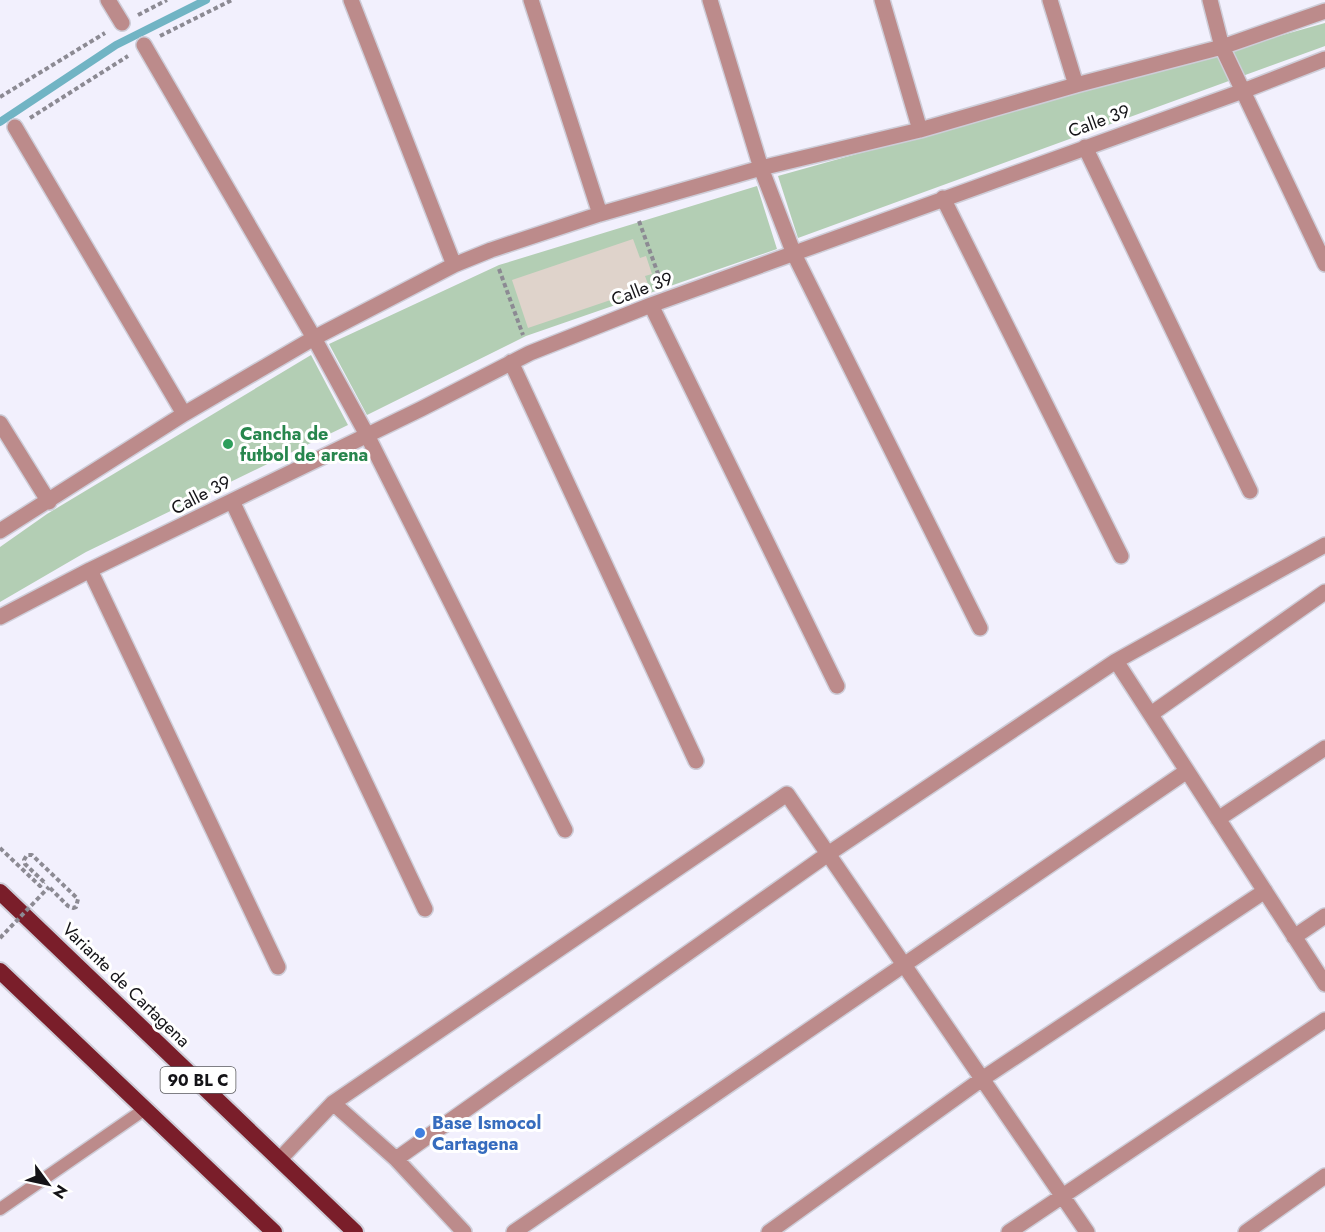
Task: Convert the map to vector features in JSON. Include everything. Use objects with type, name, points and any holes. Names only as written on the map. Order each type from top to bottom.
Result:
[{"type":"highway","name":"Variante de Cartagena","points":[[0,892],[355,1232]]},
{"type":"highway","name":"90 BL C","points":[[0,971],[274,1232]]},
{"type":"street","points":[[108,0],[122,23]]},
{"type":"street","points":[[351,0],[454,265]]},
{"type":"street","points":[[531,0],[600,214]]},
{"type":"street","points":[[710,0],[761,168],[794,254],[980,628]]},
{"type":"street","points":[[882,0],[920,130]]},
{"type":"street","points":[[1050,0],[1076,85]]},
{"type":"street","points":[[1210,0],[1222,47],[1325,264]]},
{"type":"street","name":"Calle 39","points":[[0,531],[49,502],[184,414],[314,338],[454,265],[491,250],[600,214],[761,168],[920,130],[1076,85],[1222,47],[1325,11]]},
{"type":"street","points":[[144,45],[314,338],[367,435],[565,830]]},
{"type":"street","name":"Calle 39","points":[[0,617],[530,352],[651,305],[1243,91],[1325,59]]},
{"type":"street","points":[[15,127],[184,414]]},
{"type":"street","points":[[1085,147],[1250,491]]},
{"type":"street","points":[[943,198],[1121,556]]},
{"type":"street","points":[[651,305],[837,687]]},
{"type":"street","points":[[511,362],[696,761]]},
{"type":"street","points":[[0,423],[49,502]]},
{"type":"street","points":[[232,501],[424,909]]},
{"type":"street","points":[[396,1160],[828,854],[1116,661],[1325,544]]},
{"type":"street","points":[[90,570],[278,967]]},
{"type":"street","points":[[1150,714],[1325,592]]},
{"type":"street","points":[[1116,661],[1325,984]]},
{"type":"street","points":[[1218,819],[1325,748]]},
{"type":"street","points":[[513,1232],[1187,771]]},
{"type":"street","points":[[280,1159],[333,1103],[787,794],[1087,1232]]},
{"type":"street","points":[[769,1232],[982,1079],[1265,891]]},
{"type":"street","points":[[1294,937],[1325,916]]},
{"type":"street","points":[[1009,1232],[1325,1020]]},
{"type":"street","points":[[333,1103],[396,1160],[464,1232]]},
{"type":"street","points":[[1246,1232],[1325,1176]]},
{"type":"lane","points":[[0,1209],[145,1108]]},
{"type":"path","points":[[0,97],[122,23],[166,0]]},
{"type":"path","points":[[15,127],[144,45],[232,0]]},
{"type":"path","points":[[634,204],[667,300]]},
{"type":"path","points":[[491,250],[530,352]]},
{"type":"path","points":[[0,848],[40,886],[44,882],[25,864],[27,855],[32,855],[78,899],[76,907],[68,906],[49,887],[0,938]]},
{"type":"green space","points":[[1325,23],[1325,46],[798,238],[778,176]]},
{"type":"green space","points":[[757,186],[777,249],[526,336],[367,415],[329,344],[499,265]]},
{"type":"green space","points":[[311,355],[348,425],[86,552],[0,602],[0,547],[47,514]]},
{"type":"building","points":[[633,239],[640,258],[646,256],[652,274],[645,276],[649,287],[528,328],[512,280]]},
{"type":"waterway","points":[[0,122],[116,45],[206,0]]},
{"type":"place","name":"Cancha de futbol de arena","points":[[228,444]]},
{"type":"place","name":"Base Ismocol Cartagena","points":[[420,1133]]}]
